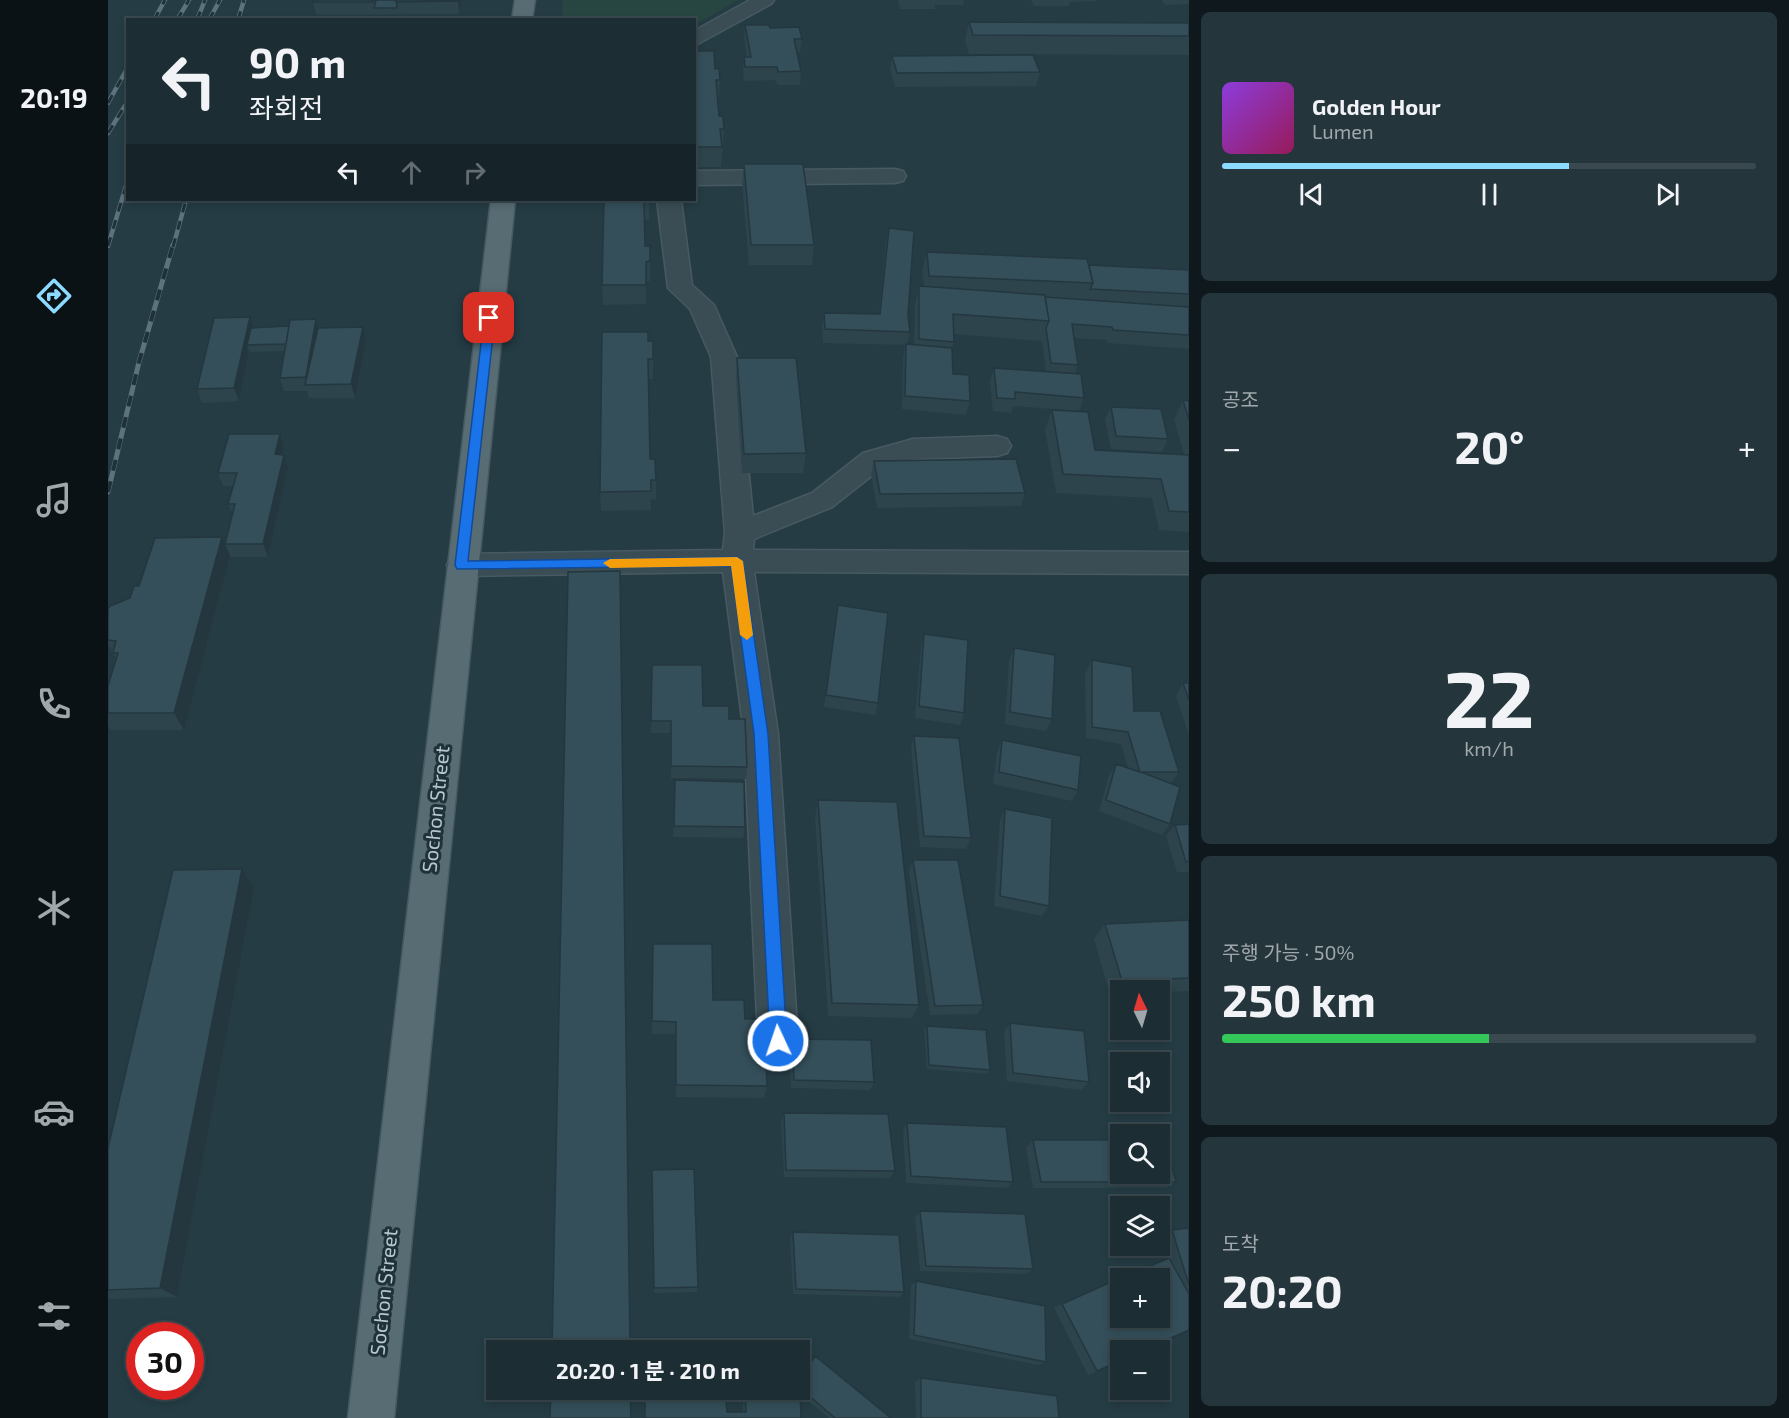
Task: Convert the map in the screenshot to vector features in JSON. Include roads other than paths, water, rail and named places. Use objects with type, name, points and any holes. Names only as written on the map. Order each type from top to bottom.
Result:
[{"type":"main road","points":[[522,18],[525,0]]},
{"type":"main road","name":"Sochon Street","points":[[371,1418],[502,201]]},
{"type":"street","points":[[696,39],[764,0]]},
{"type":"street","points":[[696,178],[895,176]]},
{"type":"street","points":[[669,201],[680,288],[701,305],[724,357],[738,547],[761,734],[778,1041]]},
{"type":"street","points":[[738,547],[822,500],[873,460],[913,449],[997,446]]},
{"type":"street","points":[[462,565],[738,547],[1189,563]]},
{"type":"railway","points":[[155,18],[165,0]]},
{"type":"railway","points":[[178,18],[189,0]]},
{"type":"railway","points":[[198,18],[205,0]]},
{"type":"railway","points":[[210,18],[220,0]]},
{"type":"railway","points":[[239,18],[244,0]]},
{"type":"railway","points":[[108,103],[126,71]]},
{"type":"railway","points":[[108,133],[126,104]]},
{"type":"railway","points":[[108,246],[126,186]]},
{"type":"railway","points":[[173,247],[186,201]]},
{"type":"railway","points":[[108,492],[139,362],[173,245]]}]
